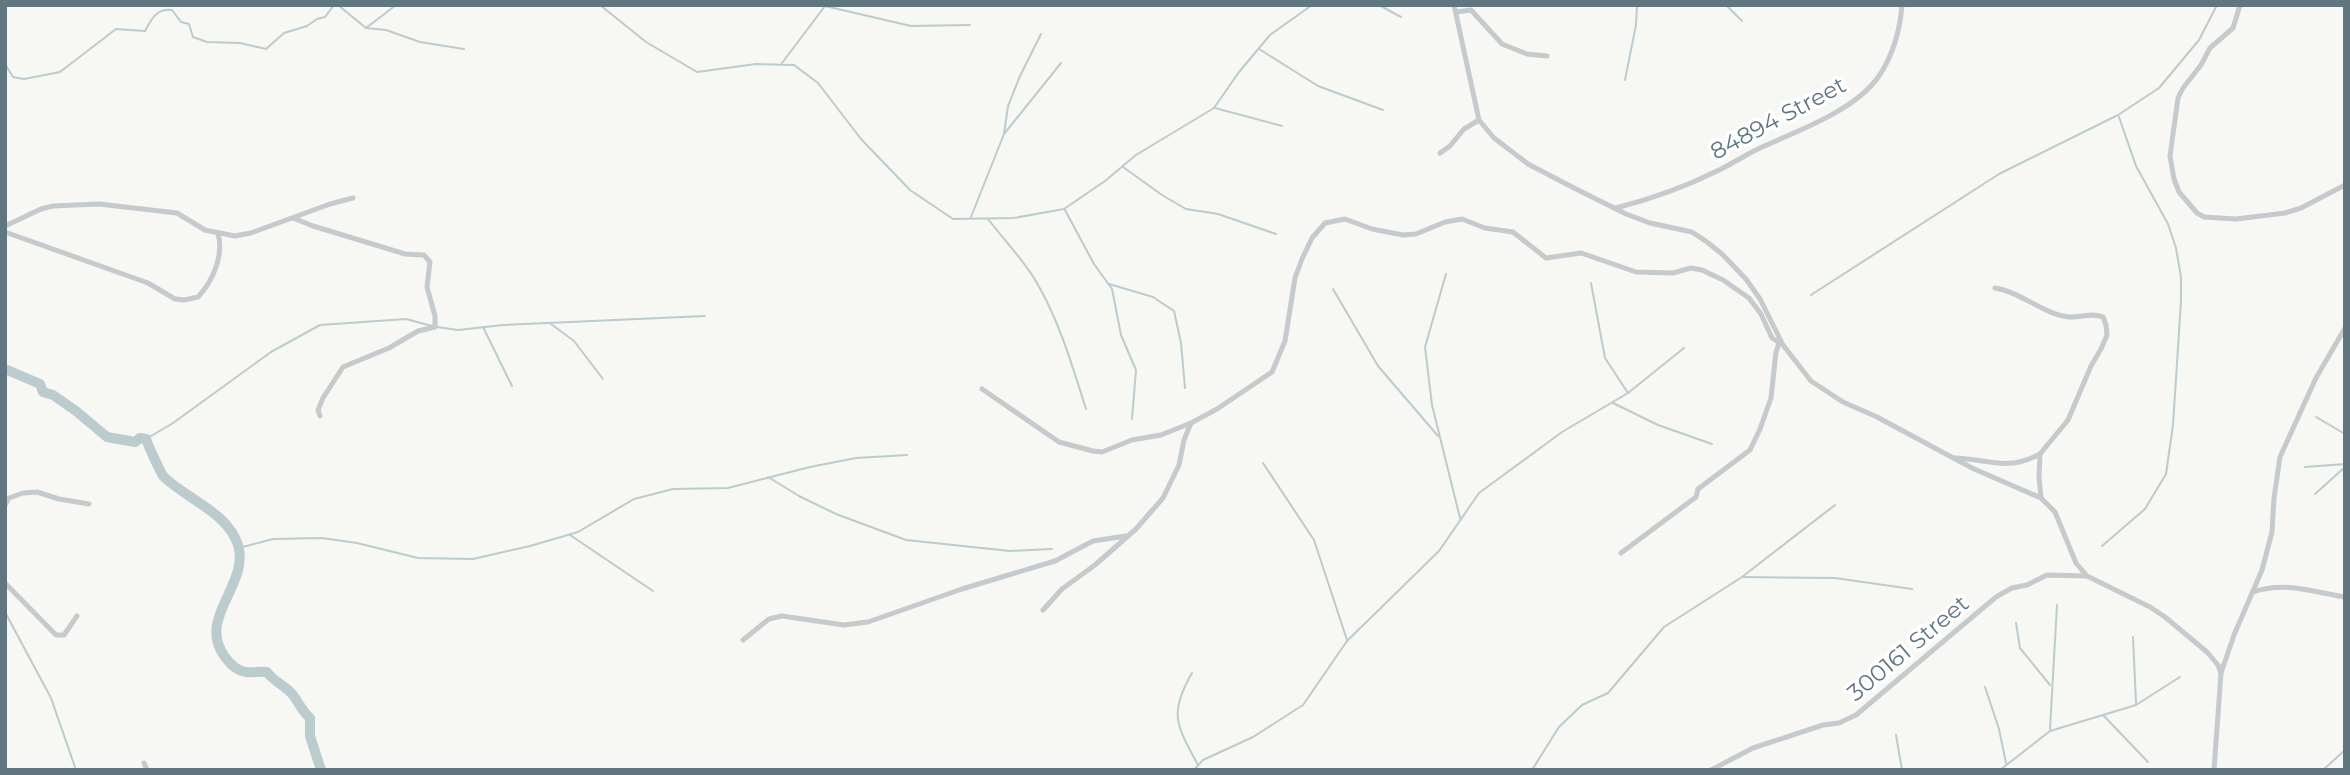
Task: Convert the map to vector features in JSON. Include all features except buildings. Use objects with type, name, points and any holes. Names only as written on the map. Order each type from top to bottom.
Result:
[{"type":"street","name":"84894 Street","points":[[1616,208],[1652,199],[1705,177],[1845,106],[1878,78],[1891,53],[1900,26],[1902,5]]},
{"type":"street","points":[[2240,5],[2233,28],[2210,48],[2178,99],[2170,156],[2179,192],[2197,214],[2236,219],[2285,213],[2301,208],[2345,185]]},
{"type":"street","points":[[1547,56],[1527,54],[1502,44],[1471,10],[1455,8],[1479,120],[1494,138],[1528,164],[1650,223],[1692,232],[1722,254],[1760,299],[1781,344],[1811,382],[1821,390],[1954,458],[2041,498],[2054,512],[2076,564],[2087,576],[2165,617],[2202,647],[2218,665],[2221,673]]},
{"type":"street","points":[[1440,153],[1450,146],[1464,129],[1479,120]]},
{"type":"street","points":[[5,226],[53,206],[99,204],[177,213],[205,230],[235,236],[353,198]]},
{"type":"street","points":[[293,218],[405,254],[424,254],[430,262],[426,287],[435,316],[435,327],[418,331],[390,348],[343,367],[323,398],[318,410],[320,416]]},
{"type":"street","points":[[982,389],[1059,442],[1093,451],[1102,452],[1132,440],[1161,435],[1191,423],[1272,372],[1285,341],[1295,278],[1301,259],[1325,223],[1345,219],[1372,229],[1403,235],[1416,234],[1445,222],[1462,219],[1485,228],[1513,232],[1546,258],[1581,253],[1636,272],[1673,273],[1696,268],[1723,280],[1749,298],[1773,338],[1781,344]]},
{"type":"street","points":[[5,232],[148,283],[175,299],[184,300],[198,297],[207,284],[222,246],[218,234]]},
{"type":"street","points":[[1954,458],[2005,464],[2031,459],[2040,454],[2068,420],[2107,335],[2103,317],[2096,314],[2069,317],[2008,290],[1995,288]]},
{"type":"street","points":[[2214,770],[2221,673],[2262,570],[2272,533],[2280,457],[2316,378],[2345,327]]},
{"type":"street","points":[[1621,553],[1680,510],[1696,497],[1698,489],[1750,450],[1771,398],[1776,352],[1781,344]]},
{"type":"street","points":[[1043,610],[1062,589],[1095,565],[1144,521],[1170,487],[1191,423]]},
{"type":"street","points":[[2040,454],[2041,498]]},
{"type":"street","points":[[5,505],[13,496],[37,492],[89,504]]},
{"type":"street","points":[[743,640],[769,619],[782,616],[844,625],[868,622],[962,589],[1055,561],[1093,541],[1126,536]]},
{"type":"street","name":"300161 Street","points":[[1711,770],[1753,748],[1823,725],[1839,723],[1856,715],[1996,597],[2012,588],[2027,585],[2047,575],[2087,576]]},
{"type":"street","points":[[5,583],[56,635],[64,635],[77,616]]},
{"type":"street","points":[[2253,592],[2286,586],[2345,597]]},
{"type":"street","points":[[145,763],[147,770]]},
{"type":"waterway","points":[[5,64],[13,77],[24,79],[60,72],[116,29],[145,31],[155,16],[166,10],[172,10],[181,22],[189,24],[193,37],[207,42],[240,43],[266,49],[284,33],[325,17],[334,5]]},
{"type":"waterway","points":[[338,5],[366,28],[396,5]]},
{"type":"waterway","points":[[600,5],[646,42],[697,72],[756,64],[794,65],[818,83],[861,139],[910,190],[953,219],[1014,218],[1064,209],[1105,181],[1136,155],[1214,108],[1270,35],[1312,5]]},
{"type":"waterway","points":[[1379,5],[1401,17]]},
{"type":"waterway","points":[[1625,80],[1636,25],[1637,5]]},
{"type":"waterway","points":[[1726,5],[1742,21]]},
{"type":"waterway","points":[[1811,295],[1999,174],[2118,115],[2159,88],[2199,40],[2217,5]]},
{"type":"waterway","points":[[825,6],[911,26],[970,25]]},
{"type":"waterway","points":[[782,63],[825,6]]},
{"type":"waterway","points":[[366,28],[386,30],[420,42],[464,49]]},
{"type":"waterway","points":[[1004,134],[1008,106],[1041,34]]},
{"type":"waterway","points":[[1259,49],[1318,86],[1383,110]]},
{"type":"waterway","points":[[971,217],[1004,134],[1061,63]]},
{"type":"waterway","points":[[1215,108],[1282,126]]},
{"type":"waterway","points":[[2102,546],[2145,509],[2166,474],[2173,425],[2181,301],[2181,277],[2168,224],[2136,166],[2119,117]]},
{"type":"waterway","points":[[1123,167],[1186,209],[1218,214],[1276,234]]},
{"type":"waterway","points":[[1065,210],[1094,264],[1112,289],[1121,335],[1136,370],[1132,419]]},
{"type":"waterway","points":[[988,219],[1026,266],[1045,298],[1065,345],[1086,409]]},
{"type":"waterway","points":[[1446,274],[1425,347],[1432,405],[1460,518]]},
{"type":"waterway","points":[[1591,283],[1605,358],[1628,393]]},
{"type":"waterway","points":[[1109,284],[1153,297],[1174,311],[1181,343],[1185,388]]},
{"type":"waterway","points":[[1333,289],[1378,366],[1438,436]]},
{"type":"waterway","points":[[437,327],[458,330],[503,325],[705,316]]},
{"type":"waterway","points":[[146,439],[173,423],[271,352],[320,325],[406,319],[432,326]]},
{"type":"waterway","points":[[551,324],[574,341],[603,379]]},
{"type":"waterway","points":[[483,327],[512,386]]},
{"type":"waterway","points":[[1194,770],[1203,760],[1253,737],[1303,705],[1347,641],[1439,551],[1479,493],[1562,432],[1628,393],[1684,348]]},
{"type":"waterway","points":[[5,369],[40,384],[43,392],[53,395],[76,411],[107,437],[135,442],[140,438],[146,439],[164,477],[216,515],[233,534],[240,560],[216,629],[218,643],[231,665],[246,672],[267,672],[293,695],[310,718],[310,736],[321,770]]},
{"type":"waterway","points":[[1613,403],[1658,425],[1712,444]]},
{"type":"waterway","points":[[2316,417],[2345,434]]},
{"type":"waterway","points":[[239,548],[273,539],[322,538],[357,543],[418,558],[473,559],[578,532],[634,499],[673,489],[728,488],[856,458],[907,455]]},
{"type":"waterway","points":[[1263,463],[1314,540],[1347,640]]},
{"type":"waterway","points":[[2305,467],[2345,464]]},
{"type":"waterway","points":[[2315,494],[2345,467]]},
{"type":"waterway","points":[[768,477],[836,514],[906,540],[1010,551],[1052,549]]},
{"type":"waterway","points":[[1532,770],[1559,727],[1582,705],[1608,693],[1664,627],[1742,577],[1835,505]]},
{"type":"waterway","points":[[570,535],[653,591]]},
{"type":"waterway","points":[[1742,577],[1835,578],[1912,589]]},
{"type":"waterway","points":[[2050,729],[2057,605]]},
{"type":"waterway","points":[[5,612],[51,698],[76,770]]},
{"type":"waterway","points":[[2016,623],[2020,648],[2050,685]]},
{"type":"waterway","points":[[2133,637],[2136,703]]},
{"type":"waterway","points":[[1192,673],[1180,699],[1178,720],[1198,765]]},
{"type":"waterway","points":[[2000,770],[2050,731],[2136,705],[2180,677]]},
{"type":"waterway","points":[[1985,687],[1999,729],[2006,763]]},
{"type":"waterway","points":[[2103,715],[2148,762]]},
{"type":"waterway","points":[[1896,735],[1902,770]]},
{"type":"waterway","points":[[2323,770],[2345,750]]}]
